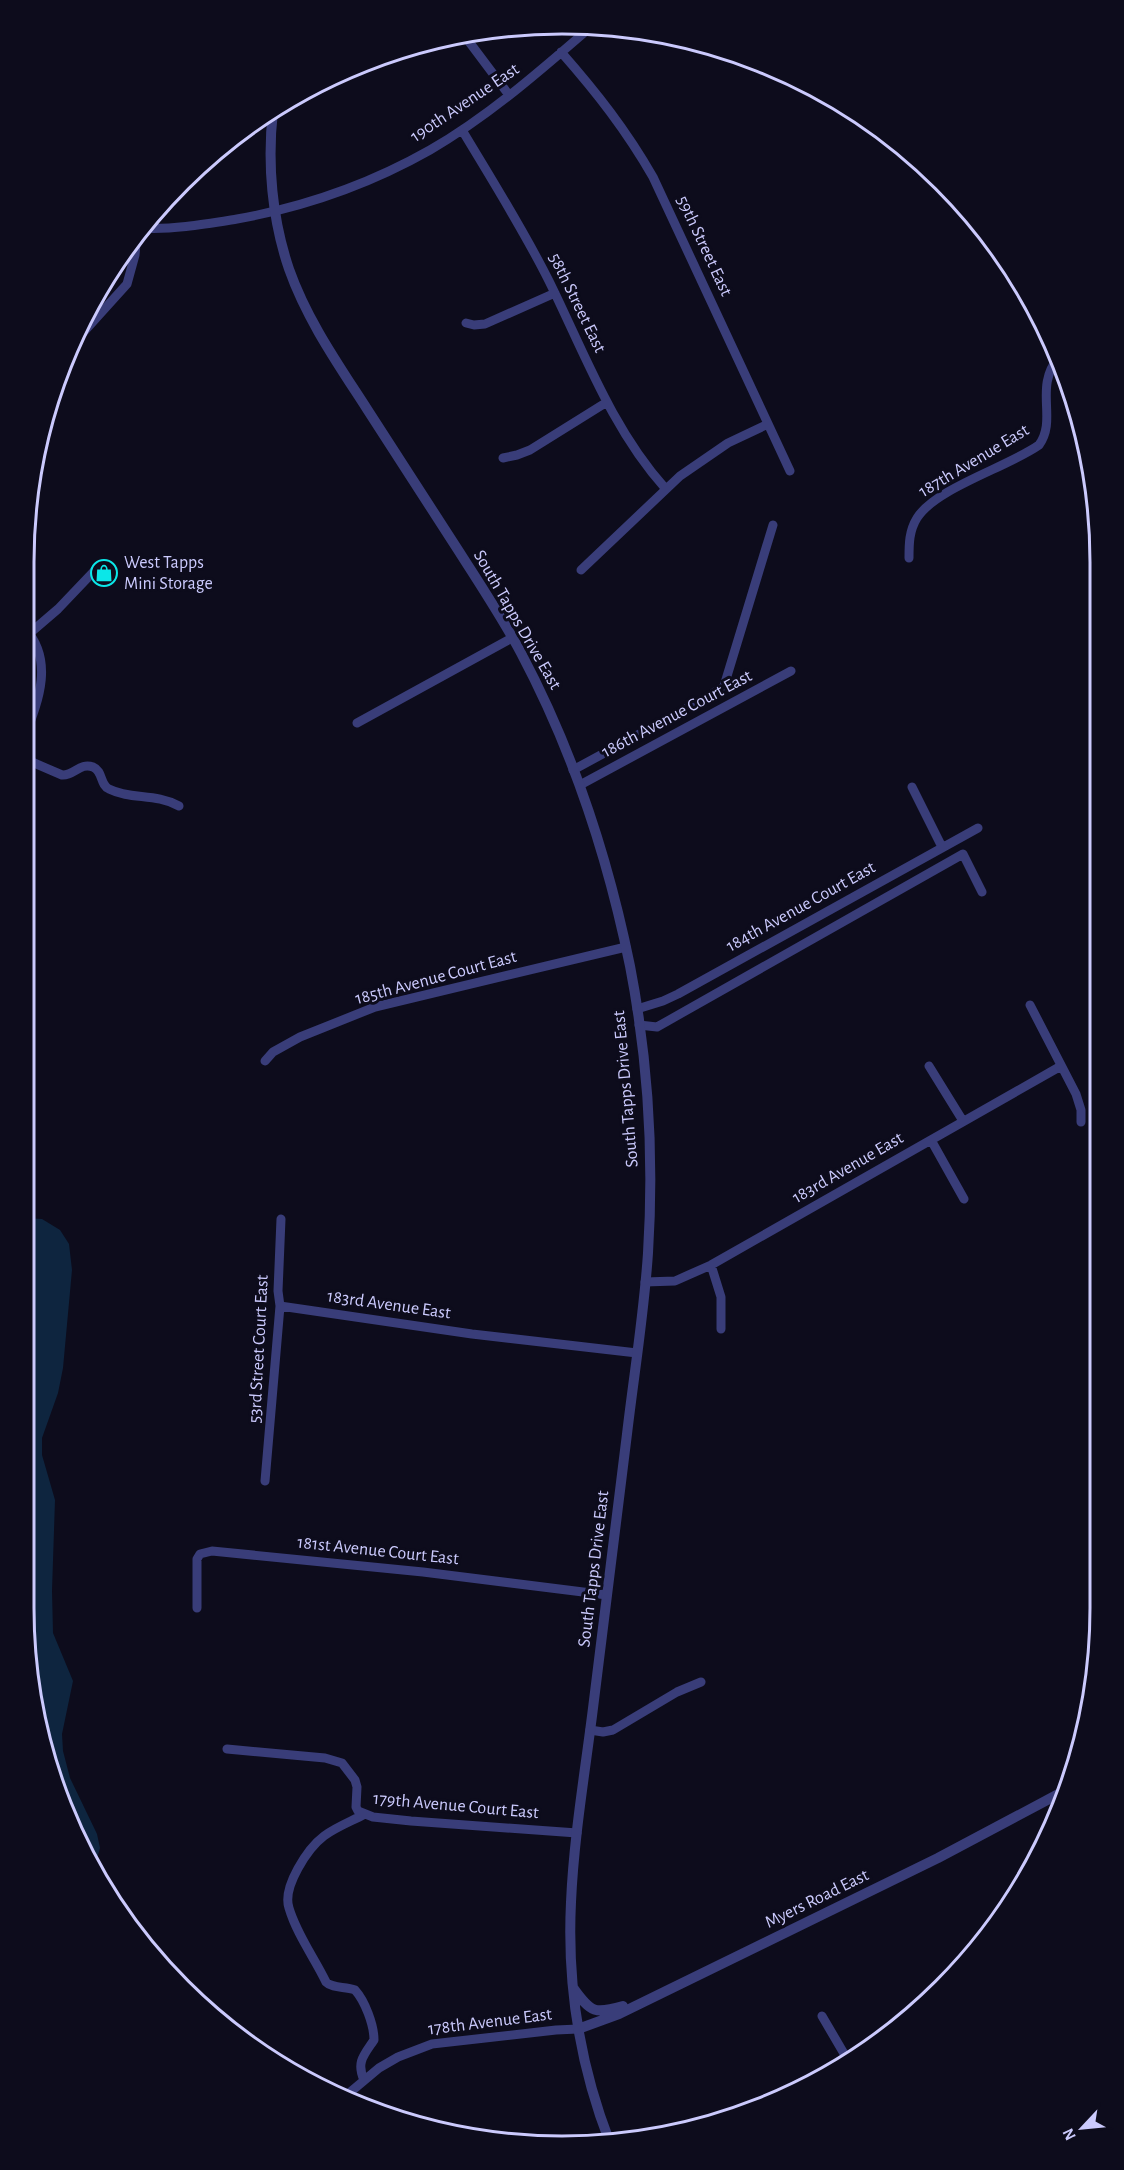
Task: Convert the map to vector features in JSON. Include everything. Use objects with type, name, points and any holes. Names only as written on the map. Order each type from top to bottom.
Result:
[{"type":"street","name":"190th Avenue East","points":[[155,227],[208,223],[275,212],[385,173],[430,150],[462,130],[509,95],[581,35]]},
{"type":"street","points":[[470,43],[509,95]]},
{"type":"street","name":"59th Street East","points":[[561,52],[607,106],[653,177],[790,471]]},
{"type":"street","name":"South Tapps Drive East","points":[[272,121],[270,167],[275,212],[286,261],[313,324],[478,580],[512,638],[543,699],[580,785],[606,870],[626,947],[637,1009],[646,1093],[649,1157],[645,1282],[570,1906],[573,1989],[578,2029],[591,2085],[607,2133]]},
{"type":"street","name":"58th Street East","points":[[462,130],[525,236],[607,402],[632,446],[665,488]]},
{"type":"street","points":[[93,322],[127,284],[135,253]]},
{"type":"street","points":[[466,323],[484,324],[555,293]]},
{"type":"street","name":"187th Avenue East","points":[[909,558],[909,537],[917,518],[932,502],[1039,445],[1046,434],[1046,381],[1052,366]]},
{"type":"street","points":[[503,458],[530,450],[607,402]]},
{"type":"street","points":[[581,570],[665,488],[712,453],[768,424]]},
{"type":"street","name":"186th Avenue Court East","points":[[573,770],[724,686],[773,525]]},
{"type":"street","points":[[34,626],[58,609],[99,567]]},
{"type":"street","points":[[357,723],[512,638]]},
{"type":"street","points":[[34,642],[41,656],[43,674],[34,711]]},
{"type":"street","name":"186th Avenue Court East","points":[[580,785],[791,671]]},
{"type":"street","points":[[34,763],[62,775],[71,773],[80,766],[91,766],[99,772],[103,784],[109,789],[125,794],[168,800],[179,806]]},
{"type":"street","points":[[912,787],[942,847]]},
{"type":"street","name":"184th Avenue Court East","points":[[637,1009],[663,1002],[978,828]]},
{"type":"street","points":[[639,1025],[657,1027],[963,854],[982,892]]},
{"type":"street","name":"185th Avenue Court East","points":[[265,1061],[273,1052],[300,1037],[375,1007],[626,947]]},
{"type":"street","points":[[1030,1005],[1076,1094],[1081,1110],[1081,1122]]},
{"type":"street","points":[[929,1066],[963,1121]]},
{"type":"street","name":"183rd Avenue East","points":[[645,1282],[675,1281],[711,1265],[1061,1066]]},
{"type":"street","points":[[931,1140],[964,1199]]},
{"type":"street","name":"53rd Street Court East","points":[[265,1481],[280,1306],[278,1291],[282,1240],[281,1219]]},
{"type":"street","points":[[711,1265],[721,1297],[721,1329]]},
{"type":"street","name":"183rd Avenue East","points":[[280,1306],[483,1336],[637,1353]]},
{"type":"street","name":"181st Avenue Court East","points":[[197,1608],[197,1559],[200,1554],[212,1551],[423,1572],[607,1595]]},
{"type":"street","points":[[590,1730],[603,1732],[613,1730],[677,1692],[700,1683]]},
{"type":"street","name":"179th Avenue Court East","points":[[227,1749],[325,1758],[342,1763],[355,1780],[356,1807],[365,1814],[422,1822],[577,1833]]},
{"type":"street","name":"Myers Road East","points":[[578,2029],[641,2003],[938,1858],[1055,1796]]},
{"type":"street","points":[[364,2080],[360,2070],[361,2061],[374,2040],[364,2005],[355,1990],[345,1986],[331,1986],[326,1982],[299,1935],[287,1899],[292,1881],[309,1851],[317,1842],[365,1814]]},
{"type":"street","points":[[573,1989],[586,2006],[599,2011],[641,2003]]},
{"type":"street","points":[[822,2016],[844,2054]]},
{"type":"street","name":"178th Avenue East","points":[[351,2091],[398,2057],[432,2044],[578,2029]]},
{"type":"water","points":[[34,1219],[42,1219],[60,1230],[69,1244],[72,1270],[63,1368],[58,1393],[42,1438],[42,1455],[55,1500],[53,1633],[73,1681],[62,1734],[63,1751],[70,1778],[97,1834],[100,1848],[97,1857],[62,1778],[52,1745],[39,1677],[34,1608]]},
{"type":"place","name":"West Tapps Mini Storage","points":[[104,573]]}]
